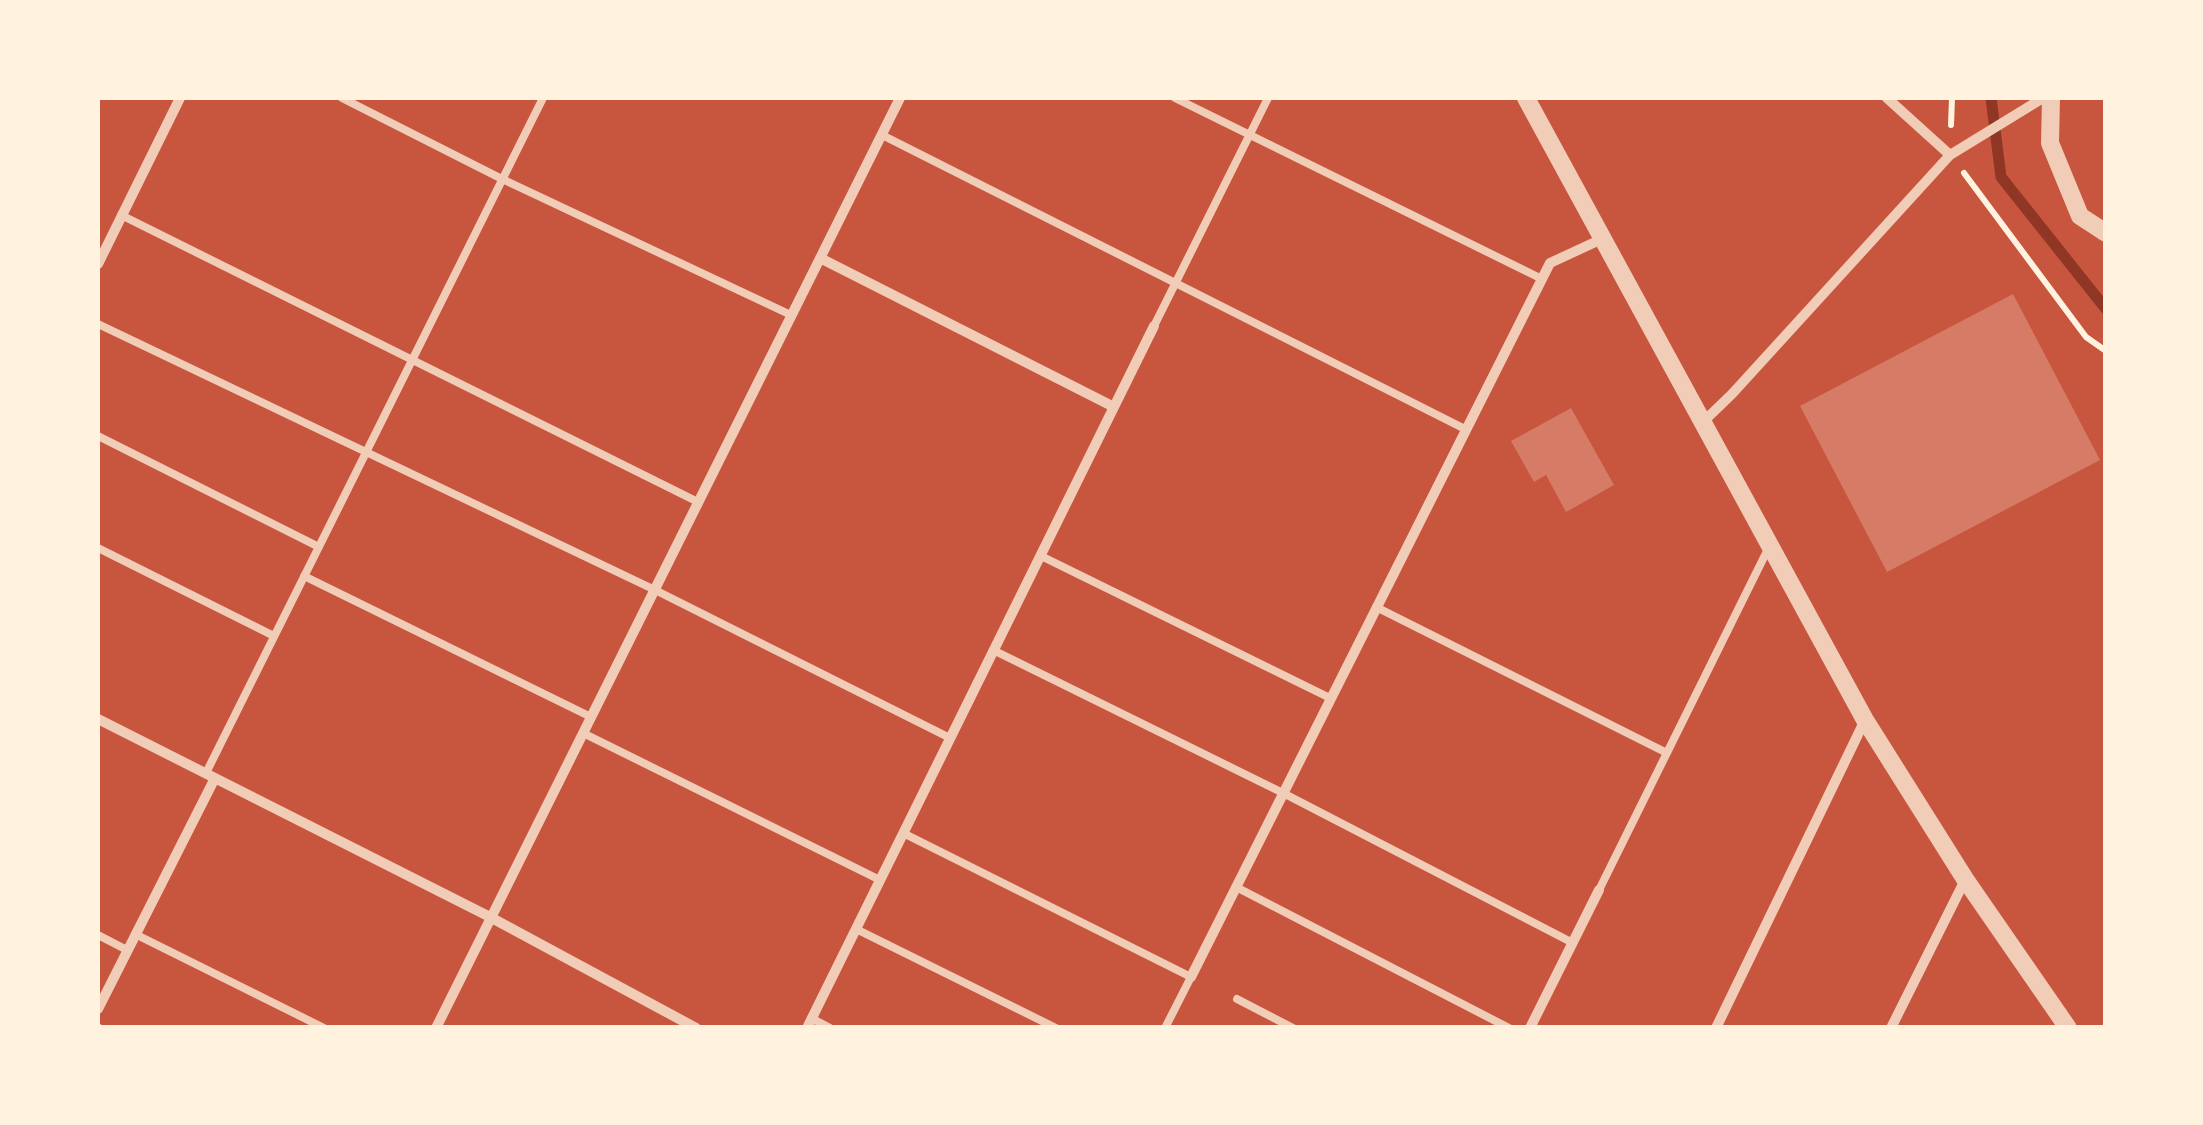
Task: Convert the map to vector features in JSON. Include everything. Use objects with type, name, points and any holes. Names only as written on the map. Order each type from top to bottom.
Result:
[{"type":"street","points":[[98,264],[180,98]]},
{"type":"street","points":[[436,1028],[900,98]]},
{"type":"street","points":[[1526,98],[1866,720],[1965,879],[2068,1028]]},
{"type":"street","points":[[1887,98],[1950,155]]},
{"type":"street","points":[[1703,422],[1950,155],[2044,98]]},
{"type":"street","points":[[2052,98],[2050,142],[2080,216],[2106,233]]},
{"type":"street","points":[[1191,977],[1550,263],[1605,238]]},
{"type":"street","points":[[820,258],[1114,406]]},
{"type":"street","points":[[809,1023],[1154,326]]},
{"type":"street","points":[[98,719],[490,916],[696,1028]]},
{"type":"street","points":[[1716,1028],[1866,720]]},
{"type":"street","points":[[98,1009],[210,775]]},
{"type":"street","points":[[1891,1028],[1965,879]]},
{"type":"street","points":[[1530,1028],[1598,890]]},
{"type":"lane","points":[[342,98],[502,180],[791,315]]},
{"type":"lane","points":[[210,775],[274,636],[543,98]]},
{"type":"lane","points":[[1175,98],[1542,279]]},
{"type":"lane","points":[[1154,326],[1268,98]]},
{"type":"lane","points":[[882,135],[1465,430]]},
{"type":"lane","points":[[121,215],[698,502]]},
{"type":"lane","points":[[98,324],[655,590],[950,738]]},
{"type":"lane","points":[[98,436],[319,547]]},
{"type":"lane","points":[[98,548],[274,636]]},
{"type":"lane","points":[[1598,890],[1769,548]]},
{"type":"lane","points":[[1041,556],[1330,698]]},
{"type":"lane","points":[[304,576],[590,717]]},
{"type":"lane","points":[[1376,607],[1666,753]]},
{"type":"lane","points":[[993,650],[1572,942]]},
{"type":"lane","points":[[583,732],[880,880]]},
{"type":"lane","points":[[903,833],[1191,977],[1165,1028]]},
{"type":"lane","points":[[1236,886],[1509,1028]]},
{"type":"lane","points":[[856,929],[1056,1028]]},
{"type":"lane","points":[[135,934],[324,1028]]},
{"type":"lane","points":[[98,935],[127,950]]},
{"type":"lane","points":[[1236,999],[1293,1028]]},
{"type":"lane","points":[[809,1023],[830,1028]]},
{"type":"path","points":[[1950,155],[2086,337],[2106,352]]},
{"type":"building","points":[[2013,294],[2100,460],[1887,572],[1800,406]]},
{"type":"building","points":[[1571,408],[1614,485],[1566,512],[1546,475],[1534,482],[1511,441]]},
{"type":"waterway","points":[[1991,98],[2001,177],[2106,309]]}]
